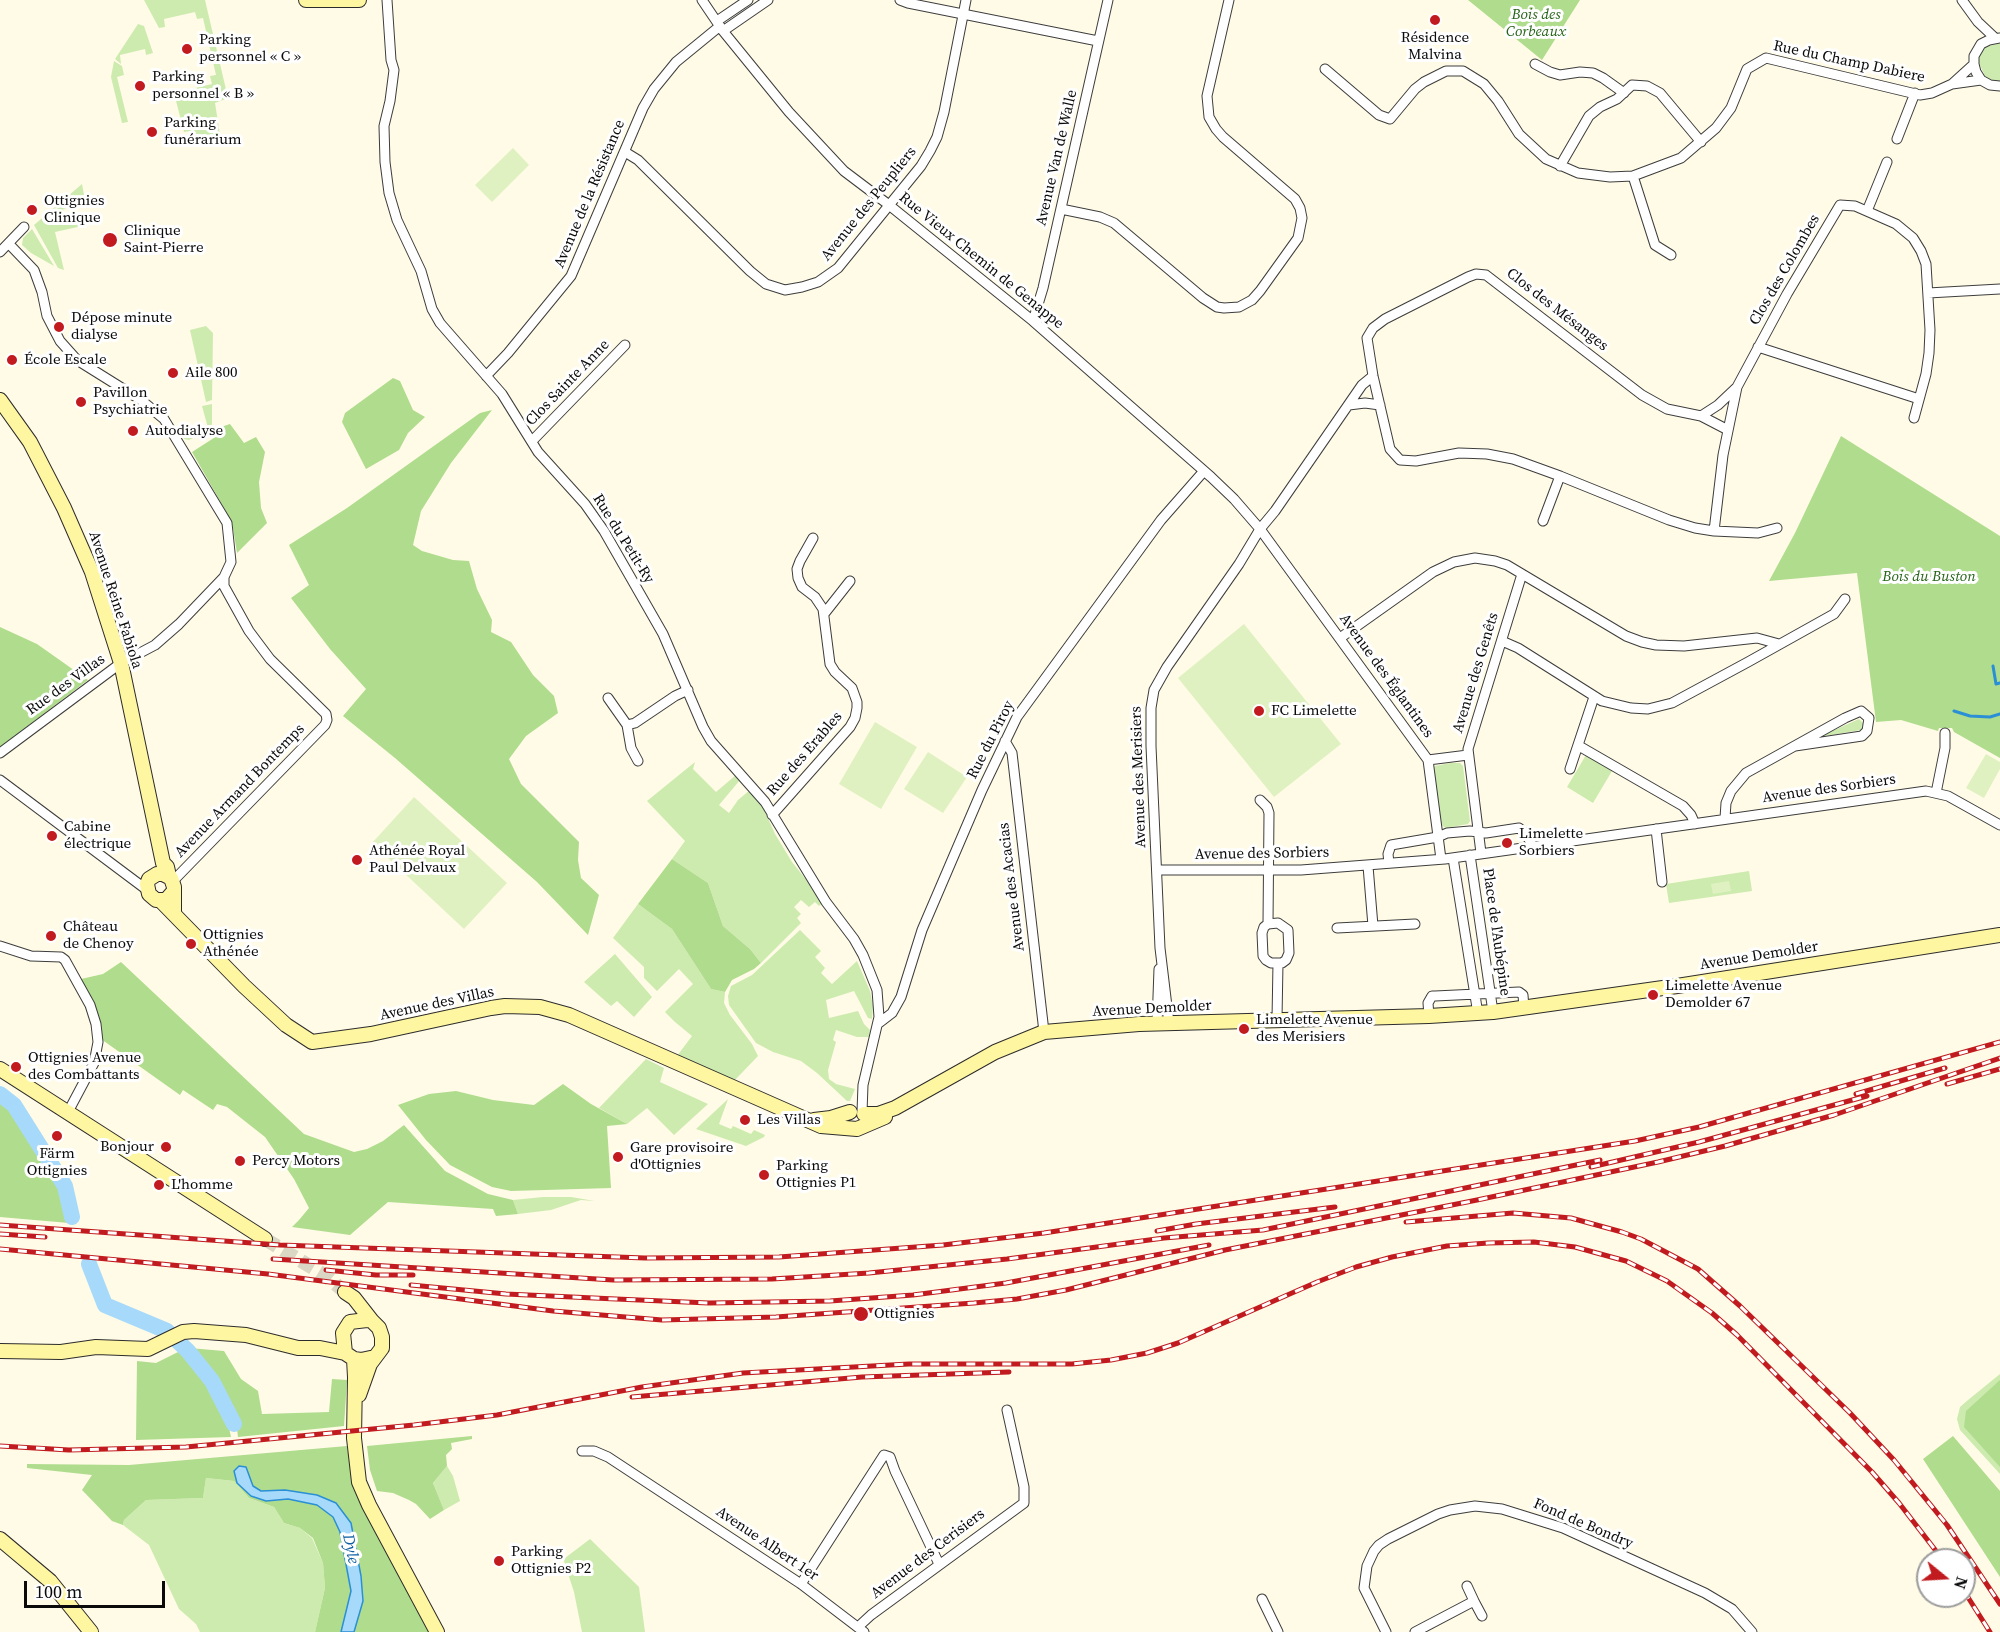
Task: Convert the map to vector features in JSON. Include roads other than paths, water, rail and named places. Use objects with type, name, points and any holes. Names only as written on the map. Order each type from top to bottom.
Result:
[{"type":"street","points":[[306,0],[359,0]]},
{"type":"street","name":"Rue du Petit-Ry","points":[[387,0],[391,60],[394,70],[384,126],[384,162],[389,193],[397,220],[420,271],[432,309],[440,323],[502,394],[538,452],[585,504],[609,539],[663,634],[702,727],[772,815],[826,902],[863,955],[877,990],[879,1023],[857,1117]]},
{"type":"street","name":"Rue Vieux Chemin de Genappe","points":[[702,0],[789,112],[844,171],[1033,321],[1204,471],[1234,499],[1260,529]]},
{"type":"street","name":"Avenue de la Résistance","points":[[486,376],[568,282],[643,108],[664,75],[683,55],[748,0]]},
{"type":"street","name":"Avenue de la Résistance","points":[[720,26],[768,0]]},
{"type":"street","points":[[900,0],[1098,41]]},
{"type":"street","name":"Avenue des Peupliers","points":[[625,152],[638,160],[760,281],[778,289],[793,289],[809,285],[833,274],[921,166],[937,137],[966,0]]},
{"type":"street","name":"Avenue Van de Walle","points":[[1033,321],[1043,288],[1108,0]]},
{"type":"street","points":[[1061,209],[1100,217],[1114,223],[1203,298],[1217,307],[1239,307],[1252,300],[1260,291],[1298,238],[1302,218],[1295,199],[1223,137],[1209,117],[1207,96],[1229,0]]},
{"type":"street","points":[[1962,0],[1978,22],[1998,38]]},
{"type":"street","points":[[1978,22],[1981,44],[1974,56],[1976,72],[1981,80],[2000,87]]},
{"type":"street","points":[[1981,44],[1998,38]]},
{"type":"street","name":"Rue du Champ Dabiere","points":[[1325,69],[1379,115],[1390,119],[1415,89],[1435,76],[1450,70],[1463,71],[1484,84],[1527,142],[1541,155],[1560,166],[1592,176],[1633,176],[1681,158],[1716,128],[1731,108],[1747,69],[1766,58],[1915,93],[1932,93],[1952,84],[1981,80]]},
{"type":"street","points":[[1535,64],[1560,75],[1580,72],[1593,74],[1603,78],[1624,93]]},
{"type":"street","name":"Rue du Champ Dabiere","points":[[1952,84],[1974,64]]},
{"type":"street","points":[[1560,166],[1588,116],[1617,99],[1632,85],[1647,86],[1656,90],[1701,142]]},
{"type":"street","points":[[1896,139],[1915,93]]},
{"type":"street","points":[[1867,211],[1887,162]]},
{"type":"street","points":[[1633,176],[1654,245],[1671,255]]},
{"type":"street","name":"Clos des Colombes","points":[[1737,387],[1837,209],[1840,205],[1849,205],[1896,224],[1913,238],[1926,264],[1929,353],[1914,418]]},
{"type":"street","points":[[0,252],[24,227]]},
{"type":"street","points":[[9,244],[34,270],[47,316],[60,340],[77,360],[157,412],[185,452],[227,523],[231,562],[224,577]]},
{"type":"street","name":"Clos des Mésanges","points":[[1728,430],[1701,416],[1667,409],[1641,395],[1498,283],[1482,274],[1468,277],[1385,319],[1368,335],[1367,344],[1373,376],[1390,448],[1400,460],[1416,461],[1459,453],[1487,453],[1513,459],[1560,476],[1669,520],[1714,531],[1758,533],[1777,528]]},
{"type":"street","points":[[1928,293],[2000,290]]},
{"type":"street","name":"Clos Sainte Anne","points":[[532,441],[625,345]]},
{"type":"street","name":"Clos des Colombes","points":[[1758,347],[1919,399]]},
{"type":"street","points":[[1260,529],[1275,511],[1362,385],[1373,376]]},
{"type":"street","points":[[1701,416],[1718,405],[1737,387]]},
{"type":"street","points":[[1714,531],[1723,455],[1737,387]]},
{"type":"street","name":"Avenue Reine Fabiola","points":[[0,400],[30,442],[76,533],[92,572],[121,663],[158,880]]},
{"type":"street","points":[[1349,405],[1365,403],[1380,405]]},
{"type":"street","name":"Rue du Piroy","points":[[879,1023],[892,1013],[901,997],[922,930],[1005,741],[1022,708],[1161,520],[1204,471]]},
{"type":"street","points":[[1543,521],[1560,476]]},
{"type":"street","name":"Avenue des Églantines","points":[[1260,529],[1428,760],[1441,859]]},
{"type":"street","name":"Avenue des Merisiers","points":[[1163,1024],[1151,746],[1151,708],[1154,690],[1260,529]]},
{"type":"street","points":[[813,538],[800,561],[797,569],[798,578],[802,588],[819,603],[824,614],[850,581]]},
{"type":"street","points":[[1340,638],[1433,572],[1447,564],[1469,559],[1501,563],[1626,636],[1642,642],[1684,646],[1758,638],[1779,644]]},
{"type":"street","name":"Avenue des Genêts","points":[[1480,853],[1468,754],[1522,574]]},
{"type":"street","name":"Rue des Villas","points":[[0,753],[121,663],[155,645],[179,624],[224,577]]},
{"type":"street","name":"Avenue Armand Bontemps","points":[[158,880],[325,725],[327,720],[326,714],[270,659],[249,631],[224,586],[224,577]]},
{"type":"street","points":[[1502,641],[1527,654],[1593,697],[1611,704],[1648,709],[1683,698],[1834,614],[1845,599]]},
{"type":"street","name":"Rue des Erables","points":[[772,815],[850,727],[857,714],[857,702],[852,688],[830,664],[824,614]]},
{"type":"street","points":[[627,725],[635,723],[688,690]]},
{"type":"street","points":[[1570,770],[1593,697]]},
{"type":"street","points":[[608,698],[627,725],[633,756],[638,761]]},
{"type":"street","points":[[1725,818],[1726,803],[1738,781],[1746,773],[1845,718],[1861,711],[1869,718],[1867,731],[1862,736],[1795,746]]},
{"type":"street","points":[[1936,793],[1945,748],[1945,734]]},
{"type":"street","name":"Avenue des Acacias","points":[[1005,741],[1011,753],[1044,1032]]},
{"type":"street","points":[[1579,746],[1683,806],[1691,814],[1695,824]]},
{"type":"street","points":[[1428,760],[1468,754]]},
{"type":"street","points":[[0,780],[158,880],[174,914]]},
{"type":"street","name":"Avenue des Sorbiers","points":[[1157,870],[1268,871],[1368,866],[1454,858],[1914,792],[1936,793],[1962,803],[2000,825]]},
{"type":"street","points":[[1260,800],[1269,813],[1268,924]]},
{"type":"street","points":[[1389,863],[1388,855],[1391,845],[1438,837],[1447,833],[1470,831],[1479,833],[1519,828],[1533,846]]},
{"type":"street","points":[[1656,829],[1662,882]]},
{"type":"street","name":"Place de l'Aubépine","points":[[1470,855],[1493,1012]]},
{"type":"street","name":"Place de l'Aubépine","points":[[1454,858],[1478,1014]]},
{"type":"street","points":[[1368,866],[1373,926]]},
{"type":"street","name":"Avenue des Villas","points":[[158,880],[152,898],[161,901],[244,986],[286,1025],[312,1042],[371,1034],[491,1008],[540,1007],[569,1015],[806,1120],[832,1128],[857,1117]]},
{"type":"street","points":[[1278,923],[1288,930],[1289,953],[1286,960],[1278,963],[1266,960],[1263,956],[1262,933],[1268,924],[1278,923]]},
{"type":"street","points":[[1337,928],[1415,924]]},
{"type":"street","name":"Avenue Demolder","points":[[857,1117],[878,1114],[895,1108],[995,1052],[1044,1032],[1277,1019],[1478,1014],[2000,935]]},
{"type":"street","points":[[0,946],[31,956],[61,957],[65,960],[90,1005],[96,1024],[98,1042],[94,1063],[68,1112]]},
{"type":"street","points":[[1277,1019],[1278,963]]},
{"type":"street","points":[[1429,1016],[1428,1003],[1432,996],[1519,992],[1523,995],[1524,1008]]},
{"type":"street","points":[[0,1070],[266,1239]]},
{"type":"street","points":[[355,1408],[370,1364],[382,1348],[382,1337],[379,1328],[354,1298],[345,1293],[346,1328],[355,1408],[354,1453],[361,1488],[437,1632]]},
{"type":"street","points":[[320,1348],[346,1328],[361,1320],[372,1321]]},
{"type":"street","points":[[0,1351],[61,1352],[96,1347],[148,1349],[178,1335],[194,1331],[246,1335],[298,1348],[320,1348],[366,1360],[375,1357]]},
{"type":"street","name":"Avenue des Cerisiers","points":[[861,1630],[939,1564],[1025,1500],[1007,1410]]},
{"type":"street","name":"Avenue Albert 1er","points":[[582,1451],[594,1451],[608,1457],[801,1584],[861,1630]]},
{"type":"street","points":[[801,1584],[881,1458],[886,1455],[890,1457],[894,1471],[939,1564]]},
{"type":"street","name":"Fond de Bondry","points":[[1386,1632],[1364,1588],[1367,1566],[1374,1551],[1388,1539],[1438,1514],[1475,1506],[1502,1509],[1563,1528],[1706,1593],[1732,1609],[1752,1632]]},
{"type":"street","points":[[0,1539],[50,1581],[91,1632]]},
{"type":"street","points":[[1467,1586],[1482,1616]]},
{"type":"street","points":[[1262,1599],[1278,1632]]},
{"type":"street","points":[[1415,1632],[1474,1601]]},
{"type":"water","name":"Dyle","points":[[239,1466],[246,1467],[253,1486],[261,1491],[285,1490],[317,1495],[336,1503],[351,1523],[361,1576],[363,1601],[354,1632],[341,1632],[351,1591],[340,1532],[333,1517],[317,1505],[288,1499],[266,1501],[251,1496],[237,1483],[234,1471]]},
{"type":"waterway","points":[[1993,666],[1996,684],[2000,683]]},
{"type":"waterway","points":[[1954,711],[1970,716],[1990,717],[2000,714]]},
{"type":"waterway","name":"Dyle","points":[[0,1094],[14,1105],[65,1186],[72,1217]]},
{"type":"waterway","name":"Dyle","points":[[89,1264],[105,1305],[167,1331],[188,1351],[212,1381],[234,1424]]},
{"type":"tunnel","points":[[265,1239],[326,1276],[345,1292]]},
{"type":"railway","points":[[0,1225],[280,1245],[645,1258],[779,1257],[943,1245],[1044,1233],[1635,1141],[1699,1127],[2000,1042]]},
{"type":"railway","points":[[0,1249],[268,1274],[553,1311],[662,1320],[776,1317],[1017,1299],[1066,1290],[1225,1250],[1477,1200],[1725,1146],[1834,1115],[2000,1058]]},
{"type":"railway","points":[[1856,1094],[1945,1068]]},
{"type":"railway","points":[[1947,1084],[2000,1069]]},
{"type":"railway","points":[[1591,1167],[1699,1142],[1867,1096]]},
{"type":"railway","points":[[273,1259],[613,1280],[772,1279],[869,1273],[1007,1259],[1164,1238],[1263,1230],[1600,1160]]},
{"type":"railway","points":[[1157,1231],[1335,1207]]},
{"type":"railway","points":[[1406,1222],[1513,1213],[1571,1218],[1641,1239],[1698,1269],[1740,1306],[1850,1413],[1894,1460],[1947,1525],[2000,1604]]},
{"type":"railway","points":[[0,1234],[45,1237]]},
{"type":"railway","points":[[0,1446],[69,1450],[186,1447],[414,1425],[497,1415],[642,1387],[743,1373],[909,1364],[1072,1364],[1111,1360],[1147,1353],[1178,1343],[1356,1267],[1447,1246],[1534,1242],[1575,1247],[1626,1261],[1667,1281],[1712,1313],[1737,1335],[1872,1472],[1934,1548]]},
{"type":"railway","points":[[411,1285],[506,1294],[709,1303],[830,1301],[913,1295],[1006,1283],[1209,1245]]},
{"type":"railway","points":[[326,1270],[376,1275],[413,1275]]},
{"type":"railway","points":[[632,1397],[862,1377],[1009,1372]]},
{"type":"railway","points":[[1975,1608],[1990,1632]]},
{"type":"place","name":"Résidence Malvina","points":[[1435,20]]},
{"type":"place","name":"Parking personnel « C »","points":[[187,49]]},
{"type":"place","name":"Parking personnel « B »","points":[[140,86]]},
{"type":"place","name":"Parking funérarium","points":[[152,132]]},
{"type":"place","name":"Ottignies Clinique","points":[[32,210]]},
{"type":"place","name":"Clinique Saint-Pierre","points":[[110,240]]},
{"type":"place","name":"Dépose minute dialyse","points":[[59,327]]},
{"type":"place","name":"École Escale","points":[[12,360]]},
{"type":"place","name":"Aile 800","points":[[173,373]]},
{"type":"place","name":"Pavillon Psychiatrie","points":[[81,402]]},
{"type":"place","name":"Autodialyse","points":[[133,431]]},
{"type":"place","name":"FC Limelette","points":[[1259,711]]},
{"type":"place","name":"Cabine électrique","points":[[52,836]]},
{"type":"place","name":"Limelette Sorbiers","points":[[1507,843]]},
{"type":"place","name":"Athénée Royal Paul Delvaux","points":[[357,860]]},
{"type":"place","name":"Château de Chenoy","points":[[51,936]]},
{"type":"place","name":"Ottignies Athénée","points":[[191,944]]},
{"type":"place","name":"Limelette Avenue Demolder 67","points":[[1653,995]]},
{"type":"place","name":"Limelette Avenue des Merisiers","points":[[1244,1029]]},
{"type":"place","name":"Ottignies Avenue des Combattants","points":[[16,1067]]},
{"type":"place","name":"Les Villas","points":[[745,1120]]},
{"type":"place","name":"Färm Ottignies","points":[[57,1136]]},
{"type":"place","name":"Bonjour","points":[[166,1147]]},
{"type":"place","name":"Gare provisoire d'Ottignies","points":[[618,1157]]},
{"type":"place","name":"Percy Motors","points":[[240,1161]]},
{"type":"place","name":"Parking Ottignies P1","points":[[764,1175]]},
{"type":"place","name":"L'homme","points":[[159,1185]]},
{"type":"place","name":"Ottignies","points":[[861,1314]]},
{"type":"place","name":"Parking Ottignies P2","points":[[499,1561]]},
{"type":"park label","name":"Bois des Corbeaux","points":[[1536,24]]},
{"type":"park label","name":"Bois du Buston","points":[[1929,577]]}]
